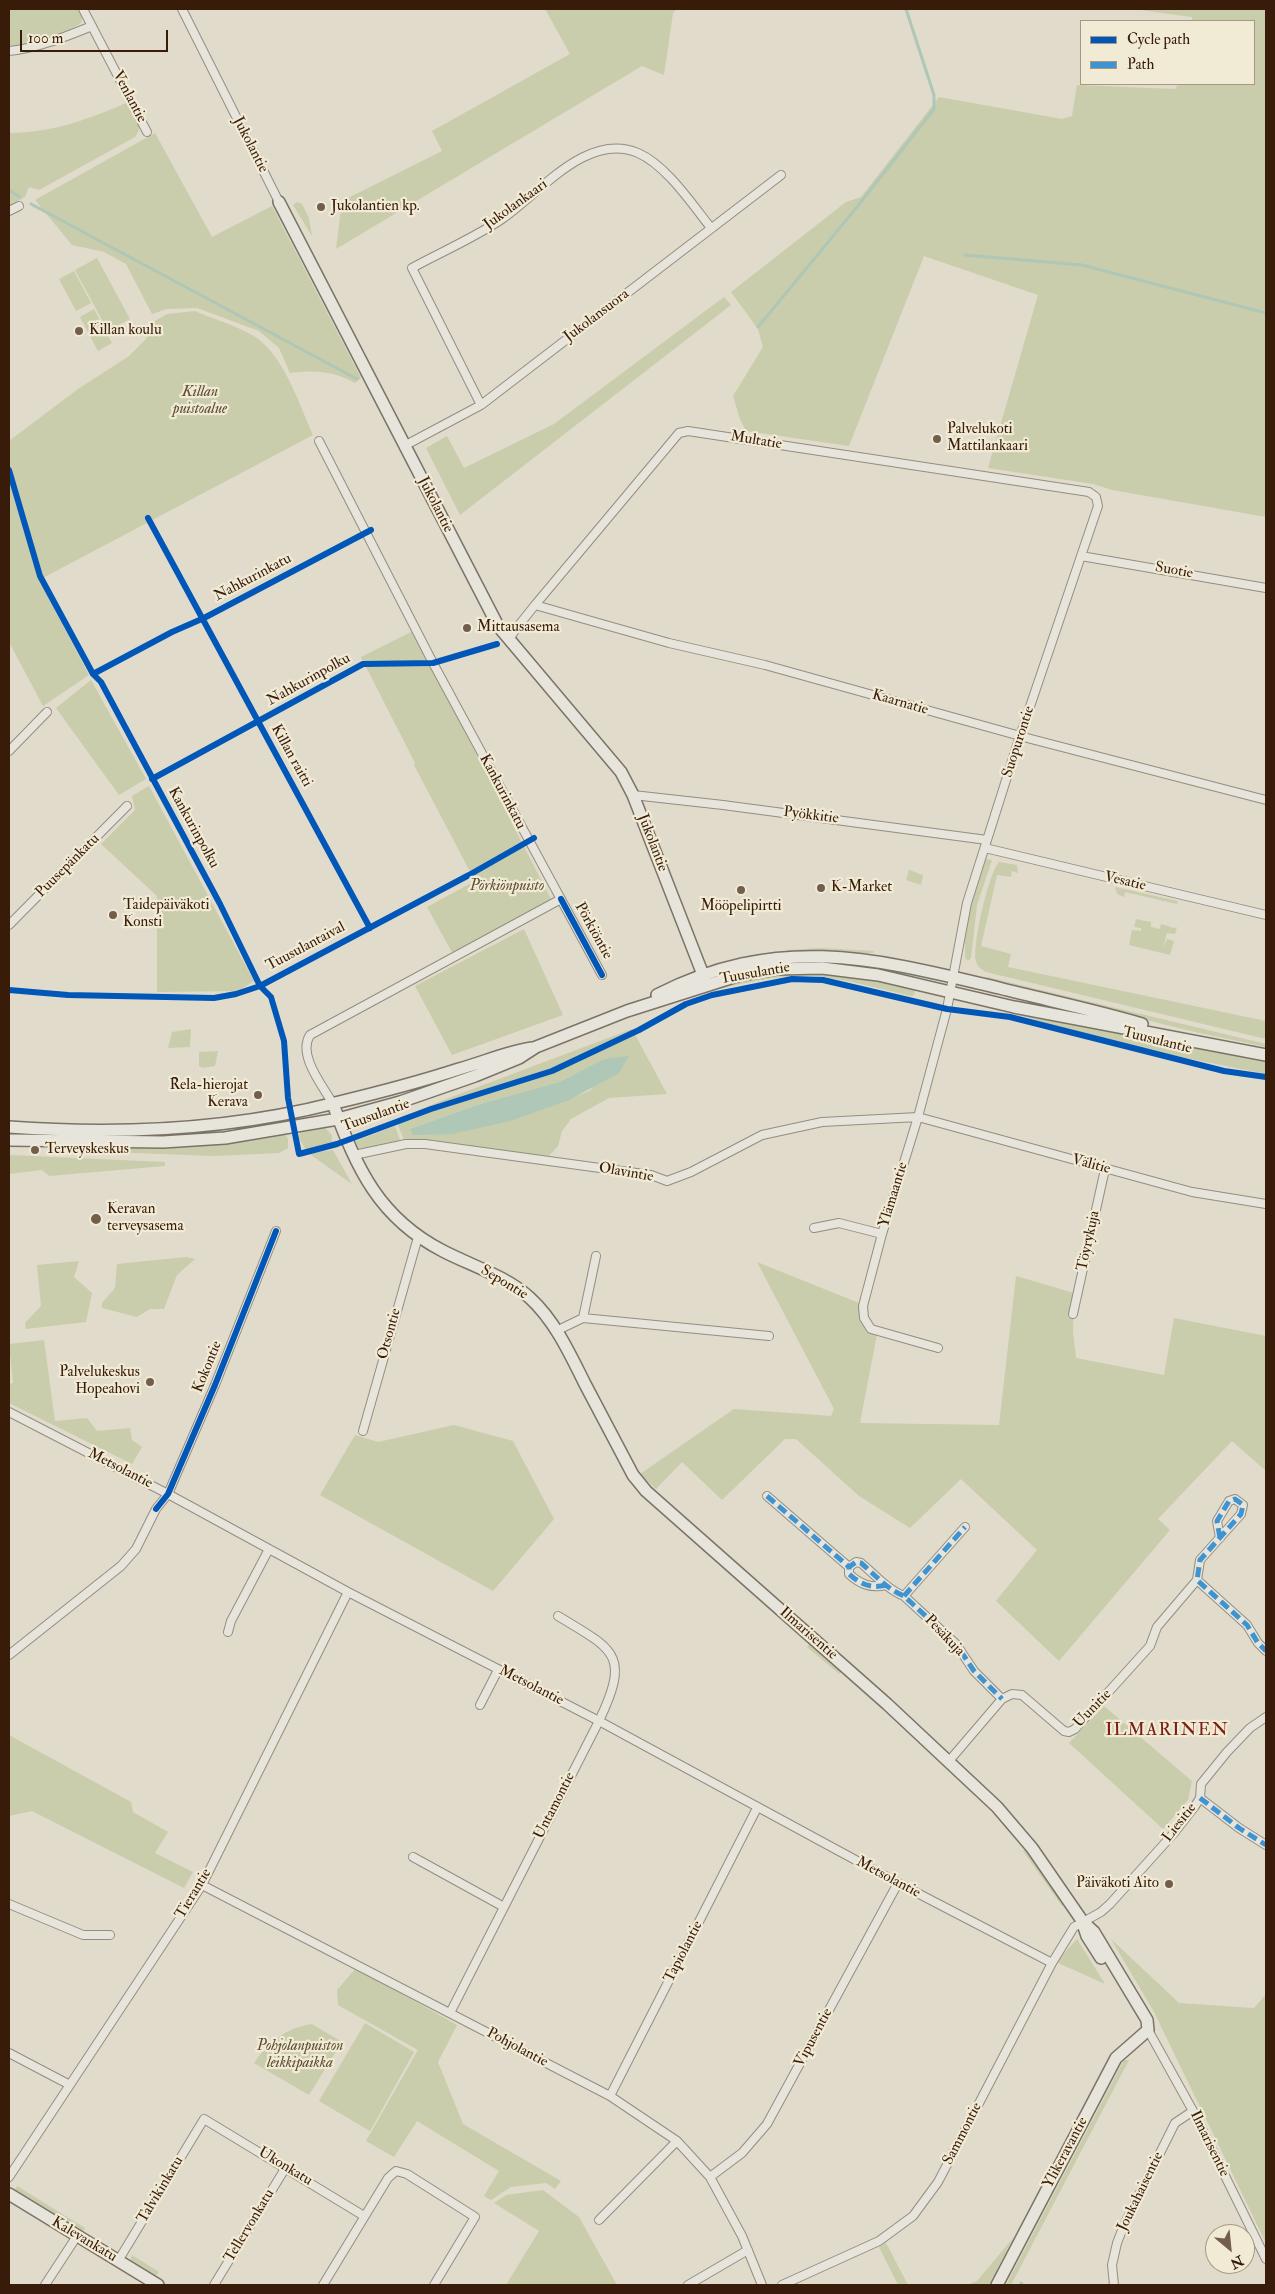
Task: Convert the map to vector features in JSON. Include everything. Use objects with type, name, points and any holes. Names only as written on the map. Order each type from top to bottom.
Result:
[{"type":"street","name":"Venlantie","points":[[84,9],[147,132]]},
{"type":"street","name":"Jukolantie","points":[[182,9],[279,202],[498,626],[612,758],[633,796],[705,980]]},
{"type":"street","points":[[9,52],[34,47],[92,26]]},
{"type":"street","name":"Jukolankaari","points":[[481,405],[412,268],[502,219],[575,162],[591,153],[606,149],[637,152],[650,160],[664,171],[711,228]]},
{"type":"street","name":"Jukolansuora","points":[[404,446],[481,405],[781,175]]},
{"type":"street","points":[[9,211],[19,206]]},
{"type":"street","name":"Multatie","points":[[509,640],[535,605],[679,433],[688,431],[1089,492],[1096,497]]},
{"type":"street","name":"Kankurinkatu","points":[[319,441],[433,663],[561,899]]},
{"type":"street","name":"Suopurontie","points":[[950,991],[966,903],[1020,736],[1082,556],[1098,506],[1096,497]]},
{"type":"street","name":"Suotie","points":[[1082,556],[1266,588]]},
{"type":"street","name":"Kaarnatie","points":[[535,605],[669,643],[765,665],[1020,736],[1266,800]]},
{"type":"street","points":[[9,751],[47,712]]},
{"type":"street","name":"Pyökkitie","points":[[633,796],[723,804],[986,844]]},
{"type":"street","name":"Puusepänkatu","points":[[9,925],[127,806]]},
{"type":"street","name":"Vesatie","points":[[986,844],[1266,915]]},
{"type":"street","points":[[333,1104],[308,1060],[306,1045],[310,1035],[561,899]]},
{"type":"street","name":"Pörkiöntie","points":[[561,899],[602,975]]},
{"type":"street","name":"Tuusulantie","points":[[9,1140],[163,1142],[233,1137],[338,1119],[433,1091],[519,1058],[536,1047],[627,1010],[705,980],[775,958],[822,956],[880,961],[1130,1020],[1199,1040]]},
{"type":"street","name":"Tuusulantie","points":[[705,980],[776,969],[822,968],[898,978],[1014,1007],[1199,1040],[1266,1055]]},
{"type":"street","name":"Ylämaantie","points":[[938,1348],[871,1329],[864,1318],[863,1306],[882,1234],[918,1118],[950,991]]},
{"type":"street","name":"Tuusulantie","points":[[9,1127],[110,1131],[166,1129],[235,1122],[333,1104],[459,1069],[516,1050],[536,1047]]},
{"type":"street","name":"Sepontie","points":[[333,1104],[354,1155],[381,1203],[418,1237],[500,1278],[528,1297],[543,1312],[556,1331]]},
{"type":"street","name":"Olavintie","points":[[354,1155],[406,1144],[425,1144],[650,1175],[667,1181],[691,1172],[762,1135],[822,1122],[918,1118]]},
{"type":"street","name":"Välitie","points":[[918,1118],[1192,1192],[1266,1204]]},
{"type":"street","name":"Töyrykuja","points":[[1073,1314],[1105,1169]]},
{"type":"street","points":[[814,1228],[839,1223],[882,1234]]},
{"type":"street","name":"Kokontie","points":[[9,1655],[121,1566],[136,1549],[156,1509],[168,1494],[215,1385],[276,1231]]},
{"type":"street","name":"Otsontie","points":[[363,1432],[418,1237]]},
{"type":"street","points":[[583,1318],[596,1256]]},
{"type":"street","points":[[556,1331],[583,1318],[769,1336]]},
{"type":"street","name":"Ilmarisentie","points":[[556,1331],[633,1475],[646,1491],[949,1761],[997,1806],[1032,1848],[1083,1922],[1094,1932],[1147,2020],[1148,2030],[1193,2110],[1266,2260]]},
{"type":"street","name":"Metsolantie","points":[[9,1412],[168,1494],[348,1592],[599,1721],[898,1884],[1052,1962]]},
{"type":"street","points":[[767,1496],[849,1567]]},
{"type":"street","points":[[1220,1538],[1218,1521],[1229,1501],[1235,1499],[1243,1505],[1241,1514],[1220,1538],[1200,1560],[1197,1580],[1247,1625],[1258,1643],[1266,1651]]},
{"type":"street","points":[[904,1596],[965,1527]]},
{"type":"street","points":[[228,1632],[231,1621],[269,1549]]},
{"type":"street","name":"Pesäkuja","points":[[886,1585],[878,1587],[860,1584],[848,1574],[849,1567],[856,1562],[861,1563],[886,1585],[895,1593],[904,1596],[956,1644],[974,1672],[1002,1699]]},
{"type":"street","name":"Uunitie","points":[[1002,1699],[1012,1694],[1022,1695],[1064,1731],[1069,1732],[1075,1729],[1150,1646],[1157,1627],[1197,1580]]},
{"type":"street","name":"Tierantie","points":[[9,2177],[202,1885],[348,1592]]},
{"type":"street","name":"Untamontie","points":[[450,2013],[608,1703],[616,1676],[613,1658],[602,1643],[558,1616]]},
{"type":"street","points":[[480,1705],[498,1670]]},
{"type":"street","points":[[949,1761],[1002,1699]]},
{"type":"street","name":"Liesitie","points":[[1083,1922],[1102,1912],[1174,1833],[1200,1798],[1201,1784],[1250,1728],[1266,1717]]},
{"type":"street","points":[[1200,1798],[1238,1828],[1266,1845]]},
{"type":"street","name":"Tapiolantie","points":[[610,2096],[757,1808]]},
{"type":"street","points":[[413,1857],[504,1906]]},
{"type":"street","name":"Vipusentie","points":[[710,2176],[742,2153],[767,2124],[898,1884]]},
{"type":"street","name":"Pohjolantie","points":[[202,1885],[610,2096],[677,2141],[710,2176],[748,2250],[762,2285]]},
{"type":"street","points":[[9,1904],[83,1935],[110,1935]]},
{"type":"street","name":"Sammontie","points":[[782,2285],[879,2241],[913,2216],[938,2182],[1052,1962],[1074,1927],[1083,1922]]},
{"type":"street","name":"Ylikeravantie","points":[[997,2285],[1116,2058],[1148,2030]]},
{"type":"street","points":[[9,2053],[70,2085]]},
{"type":"street","name":"Joukahaisentie","points":[[1114,2285],[1112,2265],[1117,2243],[1124,2225],[1175,2123],[1193,2110]]},
{"type":"street","name":"Ukonkatu","points":[[204,2119],[364,2216]]},
{"type":"street","name":"Talvikinkatu","points":[[118,2261],[204,2119]]},
{"type":"street","points":[[599,2220],[677,2141]]},
{"type":"street","name":"Tellervonkatu","points":[[214,2285],[286,2167]]},
{"type":"street","points":[[323,2285],[388,2178],[396,2171],[407,2174],[475,2217],[434,2285]]},
{"type":"street","name":"Kalevankatu","points":[[9,2194],[158,2285]]},
{"type":"street","points":[[45,2285],[76,2236]]},
{"type":"street","points":[[688,2285],[748,2250]]},
{"type":"green space","points":[[9,9],[79,9],[83,17],[81,23],[55,36],[28,44],[9,46]]},
{"type":"green space","points":[[545,9],[677,9],[673,13],[664,75],[642,66],[336,249],[342,201],[442,151],[432,131],[570,54]]},
{"type":"green space","points":[[1133,9],[1266,9],[1266,517],[1112,490],[1093,484],[988,468],[1038,295],[924,256],[849,446],[746,431],[733,396],[763,347],[758,329],[731,292],[846,202],[861,197],[939,97],[1062,119],[1072,116],[1077,85],[1175,89],[1177,85],[1255,85],[1255,20],[1192,20],[1192,17]]},
{"type":"green space","points":[[128,102],[139,123],[138,132],[135,137],[39,190],[29,187],[25,197],[9,206],[9,133],[55,128],[99,114]]},
{"type":"green space","points":[[155,133],[212,237],[272,206],[361,378],[355,383],[324,372],[290,373],[279,348],[259,331],[197,308],[167,309],[152,314],[126,264],[104,252],[72,245],[35,200]]},
{"type":"green space","points":[[297,202],[302,204],[309,218],[312,236],[293,205]]},
{"type":"green space","points":[[97,258],[130,319],[108,331],[75,270]]},
{"type":"green space","points":[[74,271],[91,303],[76,311],[59,279]]},
{"type":"green space","points":[[724,297],[731,305],[460,515],[426,448],[447,436],[464,468],[554,424]]},
{"type":"green space","points":[[94,309],[112,343],[98,351],[80,317]]},
{"type":"green space","name":"Killan puistoalue","points":[[195,311],[252,335],[273,353],[296,394],[313,435],[39,580],[89,675],[43,706],[9,642],[9,441],[78,389],[129,356],[146,339],[155,321],[167,314]]},
{"type":"green space","name":"Pörkiönpuisto","points":[[413,631],[552,901],[453,954],[427,907],[475,881],[414,765],[415,763],[361,657]]},
{"type":"green space","points":[[91,680],[146,779],[119,795],[56,708]]},
{"type":"green space","points":[[149,786],[254,981],[238,991],[157,992],[157,896],[101,844],[135,810],[132,796]]},
{"type":"green space","points":[[986,859],[992,860],[977,905],[971,958],[968,961],[965,958],[965,926]]},
{"type":"green space","points":[[999,862],[1017,865],[1018,873],[1012,871],[1011,877],[997,875],[981,946],[1011,954],[1008,967],[1266,1021],[1266,1039],[982,970],[976,961],[976,941],[986,894]]},
{"type":"green space","points":[[909,870],[923,875],[921,885],[906,880]]},
{"type":"green space","points":[[1115,887],[1178,901],[1177,904],[1125,892],[1124,897],[1117,894]]},
{"type":"green space","points":[[1136,919],[1151,922],[1151,927],[1160,929],[1161,924],[1174,928],[1177,927],[1175,934],[1167,933],[1163,948],[1167,939],[1174,941],[1170,955],[1129,945],[1132,930],[1141,931],[1141,928],[1134,927]]},
{"type":"green space","points":[[524,929],[563,1015],[452,1055],[415,986]]},
{"type":"green space","points":[[821,948],[874,951],[873,953],[789,952],[786,950]]},
{"type":"green space","points":[[813,973],[843,974],[916,987],[914,995],[911,996],[839,979],[789,976],[764,979],[715,990],[717,987],[753,979]]},
{"type":"green space","points":[[987,977],[1266,1044],[1266,1047],[1195,1032],[984,980]]},
{"type":"green space","points":[[1023,1016],[1151,1037],[1266,1062],[1266,1074],[1156,1052],[1061,1028]]},
{"type":"green space","points":[[191,1029],[190,1047],[168,1048],[172,1032]]},
{"type":"green space","points":[[632,1029],[667,1094],[609,1098],[571,1119],[562,1131],[558,1146],[549,1156],[425,1144],[406,1144],[396,1121],[438,1102]],"holes":[[[604,1059],[591,1090],[547,1106],[502,1116],[410,1129],[480,1104],[559,1082]]]},
{"type":"green space","points":[[218,1051],[215,1066],[202,1068],[199,1066],[199,1052]]},
{"type":"green space","points":[[395,1126],[400,1140],[370,1150],[359,1148],[356,1141]]},
{"type":"green space","points":[[325,1128],[332,1135],[332,1142],[306,1150],[299,1138],[300,1129]]},
{"type":"green space","points":[[285,1134],[288,1139],[288,1148],[279,1153],[214,1156],[53,1150],[51,1147],[220,1143]]},
{"type":"green space","points":[[333,1150],[352,1184],[311,1155],[312,1153]]},
{"type":"green space","points":[[9,1155],[165,1162],[165,1166],[49,1176],[42,1170],[9,1174]]},
{"type":"green space","points":[[186,1257],[195,1259],[177,1275],[164,1309],[150,1309],[137,1317],[102,1308],[102,1303],[115,1288],[117,1264]]},
{"type":"green space","points":[[79,1261],[74,1277],[92,1293],[86,1322],[26,1329],[25,1323],[41,1306],[37,1265]]},
{"type":"green space","points":[[757,1262],[859,1303],[859,1318],[868,1332],[877,1334],[860,1423],[999,1425],[1016,1276],[1074,1293],[1073,1332],[1076,1358],[1164,1375],[1174,1318],[1266,1336],[1266,1471],[1232,1441],[1158,1519],[1170,1530],[1059,1661],[996,1601],[1037,1550],[961,1479],[910,1528],[859,1496],[796,1439],[785,1439],[722,1500],[682,1462],[656,1489],[640,1474],[734,1409],[831,1416],[834,1409]]},
{"type":"green space","points":[[44,1340],[55,1421],[87,1418],[97,1431],[130,1428],[132,1440],[142,1447],[132,1464],[9,1403],[9,1384],[13,1383],[9,1344]]},
{"type":"green space","points":[[454,1425],[513,1441],[554,1519],[493,1591],[320,1495],[355,1435],[378,1442]]},
{"type":"green space","points":[[810,1643],[842,1671],[839,1674],[807,1647]]},
{"type":"green space","points":[[1104,1706],[1192,1781],[1188,1800],[1163,1829],[1069,1743]]},
{"type":"green space","points":[[9,1735],[131,1802],[133,1812],[168,1832],[155,1853],[193,1872],[184,1888],[32,1811],[9,1816]]},
{"type":"green space","points":[[1027,1849],[1064,1905],[1062,1906],[1023,1851]]},
{"type":"green space","points":[[1077,1939],[1105,1984],[1056,1962]]},
{"type":"green space","points":[[1111,1939],[1179,2003],[1254,2008],[1266,1994],[1266,2243],[1154,2012]]},
{"type":"green space","points":[[356,1968],[457,2025],[438,2062],[463,2124],[561,2181],[555,2189],[546,2183],[511,2187],[491,2200],[484,2196],[499,2171],[417,2121],[394,2157],[366,2141],[418,2050],[338,2005],[337,1990]]},
{"type":"green space","points":[[365,2023],[414,2052],[370,2131],[319,2101]]},
{"type":"green space","name":"Pohjolanpuiston leikkipaikka","points":[[312,2024],[342,2042],[309,2095],[254,2063],[272,2042],[286,2032]]},
{"type":"green space","points":[[1124,2060],[1129,2060],[1011,2285],[1006,2285]]},
{"type":"green space","points":[[17,2186],[85,2228],[83,2232],[15,2190]]},
{"type":"green space","points":[[543,2190],[579,2217],[617,2285],[506,2285],[539,2231],[494,2203],[506,2195]]},
{"type":"green space","points":[[1013,2238],[989,2285],[967,2285],[977,2281]]},
{"type":"green space","points":[[886,2243],[908,2285],[898,2285],[879,2247]]},
{"type":"green space","points":[[132,2255],[159,2272],[156,2276],[130,2261]]},
{"type":"shaded area","points":[[629,1056],[619,1073],[569,1100],[510,1121],[452,1134],[413,1135],[410,1129],[480,1104],[559,1082],[604,1059]]},
{"type":"waterway","points":[[758,327],[857,207],[934,109],[934,95],[906,9]]},
{"type":"waterway","points":[[9,190],[20,197]]},
{"type":"waterway","points":[[31,204],[357,379]]},
{"type":"waterway","points":[[965,255],[1082,265],[1266,313]]},
{"type":"marked path","points":[[767,1496],[849,1567]]},
{"type":"marked path","points":[[1220,1538],[1217,1521],[1229,1501],[1235,1499],[1243,1505],[1241,1514],[1200,1560],[1197,1580],[1247,1625],[1258,1643],[1266,1651]]},
{"type":"marked path","points":[[904,1596],[965,1527]]},
{"type":"marked path","points":[[886,1585],[881,1586],[871,1586],[862,1583],[849,1574],[849,1567],[856,1562],[861,1563],[881,1581],[887,1586],[904,1596],[956,1644],[974,1671],[1002,1699]]},
{"type":"marked path","points":[[1200,1798],[1239,1828],[1266,1845]]},
{"type":"cycle path","name":"Kankurinpolku","points":[[9,470],[40,576],[93,674],[101,682],[220,904],[260,986],[271,997],[284,1041],[288,1098],[299,1154],[337,1144],[431,1109],[552,1071],[639,1030],[686,1004],[712,995],[792,979],[823,980],[947,1009],[1010,1017],[1224,1071],[1266,1077]]},
{"type":"cycle path","name":"Killan raitti","points":[[148,518],[370,928]]},
{"type":"cycle path","name":"Nahkurinkatu","points":[[93,674],[371,530]]},
{"type":"cycle path","name":"Nahkurinpolku","points":[[152,779],[363,664],[433,663],[497,644]]},
{"type":"cycle path","name":"Tuusulantaival","points":[[9,990],[68,995],[214,998],[236,994],[260,986],[469,875],[534,838]]},
{"type":"cycle path","points":[[561,899],[602,975]]},
{"type":"cycle path","points":[[156,1509],[168,1494],[215,1385],[276,1231]]},
{"type":"place","name":"Jukolantien kp.","points":[[321,207]]},
{"type":"place","name":"Killan koulu","points":[[79,331]]},
{"type":"place","name":"Palvelukoti Mattilankaari","points":[[937,439]]},
{"type":"place","name":"Mittausasema","points":[[467,628]]},
{"type":"place","name":"K-Market","points":[[821,888]]},
{"type":"place","name":"Mööpelipirtti","points":[[741,890]]},
{"type":"place","name":"Taidepäiväkoti Konsti","points":[[113,915]]},
{"type":"place","name":"Rela-hierojat Kerava","points":[[258,1095]]},
{"type":"place","name":"Terveyskeskus","points":[[35,1150]]},
{"type":"place","name":"Keravan terveysasema","points":[[96,1219]]},
{"type":"place","name":"Palvelukeskus Hopeahovi","points":[[150,1382]]},
{"type":"place","name":"Päiväkoti Aito","points":[[1169,1884]]},
{"type":"district","name":"ILMARINEN","points":[[1167,1731]]}]
